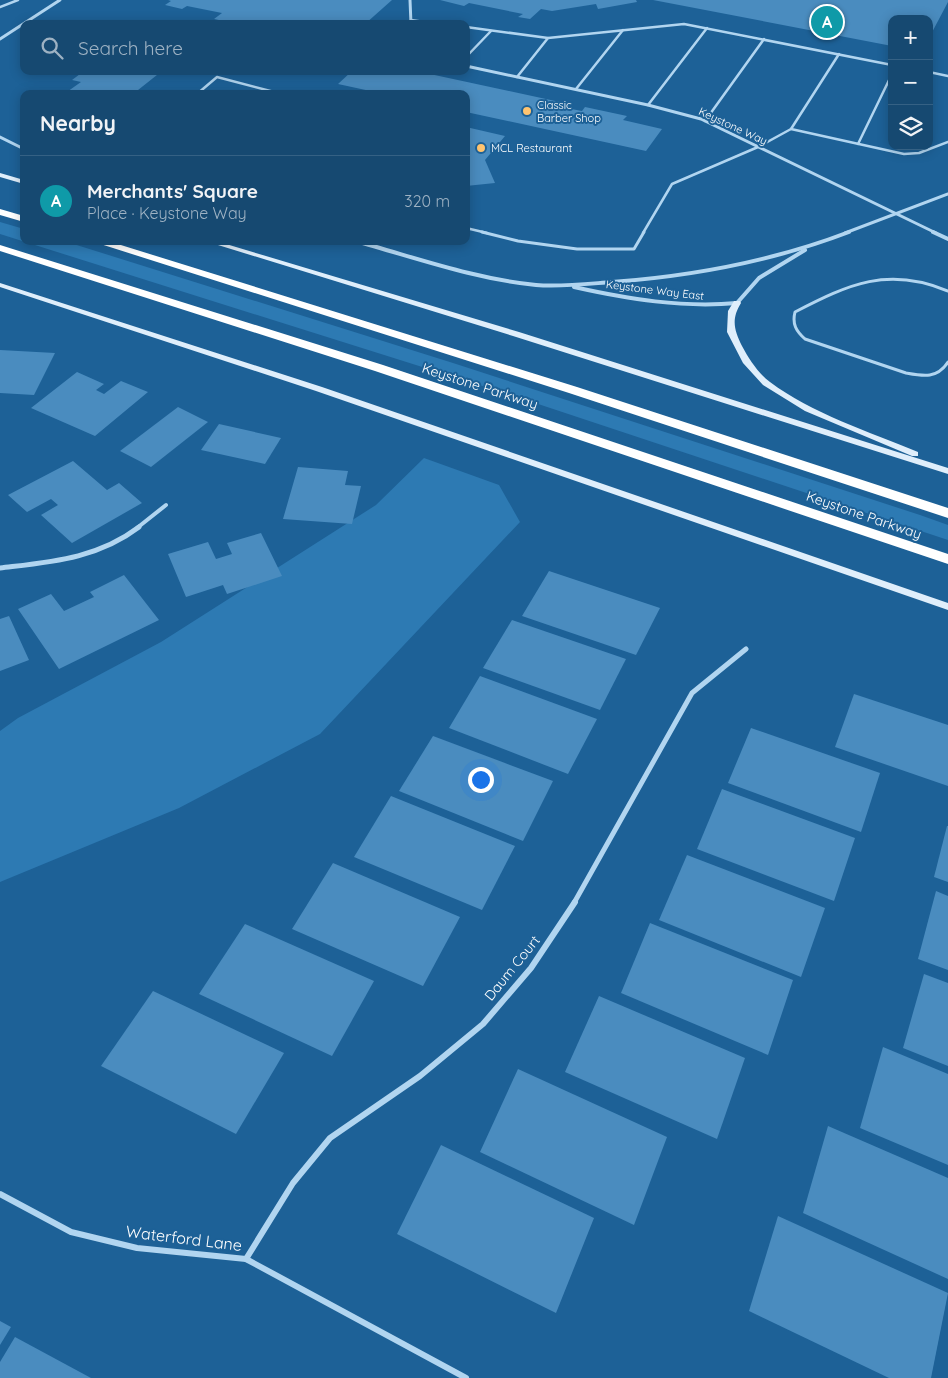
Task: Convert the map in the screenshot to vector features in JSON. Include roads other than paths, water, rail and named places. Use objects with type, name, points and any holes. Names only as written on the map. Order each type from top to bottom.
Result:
[{"type":"highway","points":[[0,212],[20,218]]},
{"type":"highway","name":"Keystone Parkway","points":[[109,245],[554,384],[948,513]]},
{"type":"highway","name":"Keystone Parkway","points":[[0,248],[379,368],[948,559]]},
{"type":"main road","points":[[0,175],[20,181]]},
{"type":"main road","points":[[221,245],[516,334],[948,470]]},
{"type":"main road","points":[[0,285],[384,412],[948,607]]},
{"type":"main road","points":[[737,303],[732,311],[731,332],[746,361],[766,383],[808,408],[948,470]]},
{"type":"street","points":[[29,20],[60,0]]},
{"type":"street","points":[[410,0],[411,20]]},
{"type":"street","points":[[0,39],[20,26]]},
{"type":"street","name":"Keystone Way","points":[[470,67],[648,104],[705,121],[948,239]]},
{"type":"street","points":[[0,137],[20,147]]},
{"type":"street","name":"Keystone Way East","points":[[374,245],[490,278],[536,285],[567,286],[655,279],[699,273],[812,246],[948,194]]},
{"type":"street","name":"Keystone Way East","points":[[567,286],[625,298],[705,306],[737,303],[748,286],[760,275],[812,246]]},
{"type":"street","points":[[0,568],[83,555],[112,545],[166,506]]},
{"type":"street","name":"Daum Court","points":[[246,1259],[294,1183],[330,1138],[420,1076],[483,1024],[531,968],[566,918],[692,693],[746,649]]},
{"type":"street","name":"Waterford Lane","points":[[0,1194],[71,1232],[137,1248],[246,1259],[466,1378]]},
{"type":"lane","points":[[0,7],[18,0]]},
{"type":"lane","points":[[470,27],[548,38],[684,24],[888,63]]},
{"type":"lane","points":[[648,104],[707,28]]},
{"type":"lane","points":[[470,53],[491,30]]},
{"type":"lane","points":[[576,89],[623,30]]},
{"type":"lane","points":[[517,77],[548,38]]},
{"type":"lane","points":[[705,121],[764,39]]},
{"type":"lane","points":[[470,229],[518,241],[577,249],[634,249],[672,184],[758,147],[790,129],[839,54]]},
{"type":"lane","points":[[933,73],[948,76]]},
{"type":"lane","points":[[202,90],[217,77],[267,90]]},
{"type":"lane","points":[[858,144],[888,82]]},
{"type":"lane","points":[[790,129],[904,154],[919,153],[947,142],[948,136]]},
{"type":"lane","points":[[948,291],[932,284],[903,277],[878,279],[817,300],[795,312],[792,321],[795,330],[805,339],[907,373],[931,376],[945,368],[948,362]]},
{"type":"place","name":"Merchants' Square","points":[[827,22]]},
{"type":"place","name":"Classic Barber Shop","points":[[527,111]]},
{"type":"place","name":"MCL Restaurant","points":[[481,148]]}]
